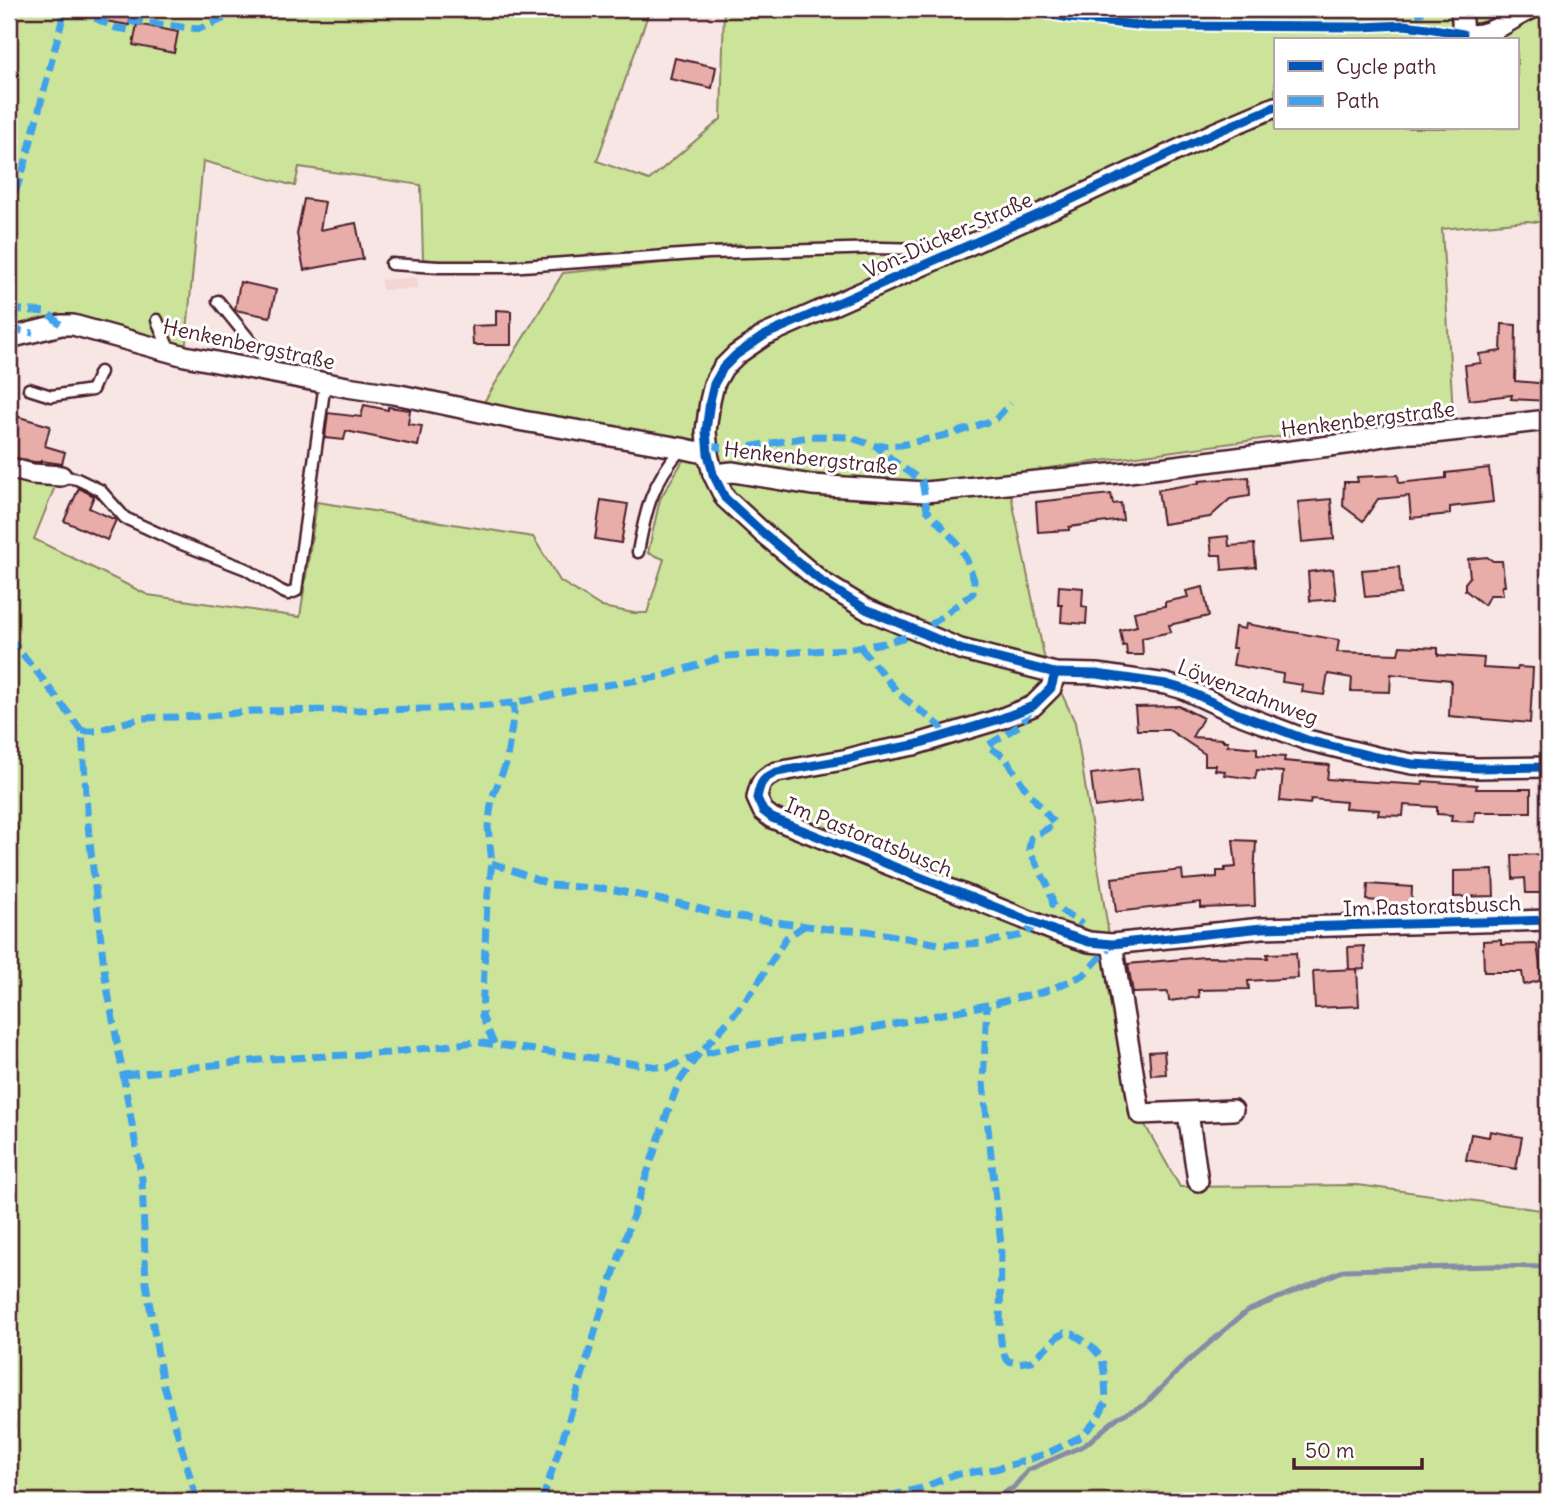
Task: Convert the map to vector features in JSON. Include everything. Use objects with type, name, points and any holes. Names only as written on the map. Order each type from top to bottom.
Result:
[{"type":"street","points":[[1461,9],[1461,37],[1499,28],[1531,9]]},
{"type":"street","name":"Von-Dücker-Straße","points":[[711,464],[706,431],[715,384],[723,368],[736,355],[765,335],[1274,107]]},
{"type":"street","name":"Henkenbergstraße","points":[[9,338],[61,325],[73,325],[185,356],[400,395],[523,421],[681,448],[733,472],[812,485],[898,491],[936,491],[1129,472],[1353,443],[1369,438],[1548,421]]},
{"type":"street","points":[[711,464],[725,498],[822,582],[866,609],[960,649],[1055,673]]},
{"type":"street","points":[[9,468],[61,477]]},
{"type":"street","name":"Löwenzahnweg","points":[[1055,673],[1097,674],[1166,684],[1184,689],[1284,732],[1376,758],[1412,764],[1477,768],[1548,767]]},
{"type":"street","name":"Im Pastoratsbusch","points":[[1055,673],[1051,688],[1033,706],[914,745],[777,772],[760,784],[757,798],[763,811],[772,818],[1089,942],[1112,944],[1262,928],[1548,920]]},
{"type":"street","points":[[1112,944],[1140,1114],[1233,1110]]},
{"type":"street","points":[[1188,1113],[1198,1181]]},
{"type":"lane","points":[[391,264],[508,267],[709,253],[880,248],[927,249],[938,258]]},
{"type":"lane","points":[[218,301],[277,374]]},
{"type":"lane","points":[[157,320],[170,352]]},
{"type":"lane","points":[[29,389],[51,396],[92,390],[100,372]]},
{"type":"lane","points":[[61,477],[77,479],[100,490],[125,518],[246,569],[288,594],[296,591],[325,383]]},
{"type":"lane","points":[[638,552],[650,499],[666,466],[681,448]]},
{"type":"shaded area","points":[[417,277],[418,289],[382,290],[381,280]]},
{"type":"green space","points":[[9,9],[650,9],[597,161],[649,180],[721,119],[724,9],[1528,9],[1529,12],[1548,9],[1548,223],[1527,221],[1442,229],[1453,413],[1042,469],[1008,480],[1044,656],[1075,722],[1137,1111],[1180,1187],[1358,1185],[1548,1211],[1548,1501],[9,1501],[9,472],[56,484],[34,539],[148,595],[300,617],[317,502],[533,537],[560,581],[602,607],[647,613],[664,559],[648,553],[660,499],[693,444],[481,407],[563,273],[740,255],[740,244],[611,256],[505,262],[462,263],[423,259],[421,185],[299,167],[295,186],[203,161],[185,353],[93,327],[9,338]]},
{"type":"building","points":[[107,9],[132,9],[129,25],[105,21]]},
{"type":"building","points":[[137,24],[178,32],[174,53],[133,45]]},
{"type":"building","points":[[675,58],[716,67],[712,88],[670,79]]},
{"type":"building","points":[[304,199],[325,202],[320,230],[356,223],[363,259],[304,270],[297,234]]},
{"type":"building","points":[[240,282],[276,290],[270,317],[235,310]]},
{"type":"building","points":[[496,310],[511,311],[511,345],[473,345],[472,326],[496,325]]},
{"type":"building","points":[[1502,324],[1516,325],[1515,381],[1548,384],[1548,401],[1511,399],[1512,395],[1469,400],[1465,365],[1481,363],[1479,354],[1501,351]]},
{"type":"building","points":[[364,405],[388,410],[388,407],[410,410],[408,424],[422,426],[418,446],[346,431],[344,440],[325,438],[328,413],[361,417]]},
{"type":"building","points":[[9,414],[50,426],[45,446],[65,452],[62,464],[34,462],[9,456]]},
{"type":"building","points":[[1489,468],[1493,502],[1450,507],[1450,514],[1411,518],[1409,496],[1378,499],[1363,521],[1343,506],[1344,482],[1358,482],[1357,477],[1398,475],[1399,483],[1446,478],[1446,473]]},
{"type":"building","points":[[1249,477],[1250,496],[1230,499],[1210,517],[1163,524],[1158,490],[1199,481]]},
{"type":"building","points":[[79,488],[94,496],[89,508],[116,520],[107,540],[64,521]]},
{"type":"building","points":[[1111,494],[1113,504],[1121,503],[1123,520],[1069,527],[1069,530],[1038,532],[1036,502]]},
{"type":"building","points":[[1331,499],[1334,539],[1302,542],[1298,502]]},
{"type":"building","points":[[601,500],[628,504],[621,543],[595,539]]},
{"type":"building","points":[[1228,536],[1229,546],[1254,544],[1256,567],[1222,570],[1221,555],[1212,555],[1210,538]]},
{"type":"building","points":[[1487,557],[1493,561],[1502,561],[1505,586],[1502,586],[1503,595],[1490,595],[1484,605],[1465,590],[1465,583],[1470,577],[1468,559]]},
{"type":"building","points":[[1399,567],[1401,594],[1365,597],[1362,570]]},
{"type":"building","points":[[1333,569],[1336,599],[1310,601],[1308,572]]},
{"type":"building","points":[[1059,586],[1083,588],[1082,606],[1087,607],[1086,624],[1061,622]]},
{"type":"building","points":[[1203,587],[1209,616],[1169,625],[1171,632],[1142,638],[1143,655],[1127,655],[1120,630],[1137,626],[1134,612],[1165,606],[1165,602],[1188,597],[1186,591]]},
{"type":"building","points":[[1246,624],[1339,640],[1337,652],[1398,654],[1400,646],[1438,648],[1438,655],[1484,658],[1483,668],[1533,668],[1530,723],[1449,716],[1451,680],[1391,674],[1390,692],[1351,691],[1352,678],[1328,674],[1324,695],[1302,692],[1303,685],[1282,682],[1283,674],[1233,665],[1236,648],[1232,648],[1235,627],[1245,629]]},
{"type":"building","points":[[1179,706],[1203,718],[1192,737],[1223,739],[1228,741],[1227,745],[1257,748],[1257,755],[1285,757],[1284,761],[1329,765],[1327,779],[1422,785],[1423,781],[1477,785],[1476,789],[1531,789],[1531,812],[1475,812],[1474,822],[1451,821],[1452,815],[1437,814],[1437,807],[1404,805],[1403,816],[1378,815],[1379,810],[1345,808],[1346,802],[1311,799],[1310,804],[1280,801],[1283,772],[1257,770],[1255,779],[1224,775],[1225,771],[1215,770],[1216,765],[1205,765],[1205,754],[1169,730],[1137,730],[1135,707]]},
{"type":"building","points":[[1138,768],[1142,801],[1095,807],[1091,774]]},
{"type":"building","points":[[1233,840],[1256,841],[1255,906],[1201,908],[1201,902],[1116,912],[1112,878],[1182,870],[1183,880],[1217,877],[1217,871],[1236,867]]},
{"type":"building","points":[[1548,854],[1548,893],[1526,893],[1525,878],[1513,879],[1512,855]]},
{"type":"building","points":[[1493,870],[1494,896],[1454,897],[1454,871]]},
{"type":"building","points":[[1368,884],[1412,887],[1411,911],[1378,910],[1378,901],[1367,900]]},
{"type":"building","points":[[1501,940],[1501,945],[1537,944],[1542,980],[1524,985],[1522,972],[1484,972],[1483,941]]},
{"type":"building","points":[[1364,946],[1365,969],[1349,970],[1348,947]]},
{"type":"building","points":[[1296,953],[1298,978],[1248,981],[1249,989],[1198,990],[1199,997],[1169,1001],[1168,992],[1133,993],[1128,964],[1204,957],[1268,958],[1267,954]]},
{"type":"building","points":[[1357,969],[1359,1006],[1315,1008],[1313,971]]},
{"type":"building","points":[[1164,1051],[1166,1074],[1151,1075],[1149,1052]]},
{"type":"building","points":[[1490,1131],[1522,1137],[1516,1169],[1466,1160],[1471,1134],[1489,1137]]},
{"type":"waterway","points":[[924,1501],[975,1494],[996,1496],[1013,1488],[1028,1470],[1085,1445],[1118,1417],[1144,1405],[1187,1362],[1247,1311],[1345,1270],[1548,1267]]},
{"type":"marked path","points":[[9,231],[14,226],[11,204],[25,164],[65,9]]},
{"type":"marked path","points":[[76,9],[116,28],[129,30],[133,21],[199,29],[235,14],[275,14],[292,9]]},
{"type":"marked path","points":[[1416,14],[1424,12]]},
{"type":"marked path","points":[[9,309],[47,312],[61,325]]},
{"type":"marked path","points":[[9,332],[16,330],[33,333]]},
{"type":"marked path","points":[[708,446],[735,449],[815,436],[848,437],[876,446],[901,445],[955,433],[996,419],[1010,403]]},
{"type":"marked path","points":[[82,731],[96,731],[141,718],[209,716],[252,711],[438,709],[514,703],[659,677],[727,656],[846,649],[885,643],[920,633],[973,593],[974,580],[967,560],[956,542],[927,510],[922,481],[876,446]]},
{"type":"marked path","points":[[9,638],[82,731],[88,825],[105,976],[142,1179],[146,1283],[162,1379],[197,1501]]},
{"type":"marked path","points":[[860,647],[900,695],[939,725],[946,736]]},
{"type":"marked path","points":[[494,1044],[482,1016],[487,901],[492,863],[488,827],[492,798],[506,764],[514,703]]},
{"type":"marked path","points":[[1031,709],[1020,725],[987,746],[1005,757],[1025,788],[1055,824],[1031,838],[1029,849],[1050,890],[1053,905],[1082,924]]},
{"type":"marked path","points":[[492,863],[551,885],[610,889],[723,915],[829,929],[867,931],[945,945],[983,943],[1023,935],[1037,924]]},
{"type":"marked path","points":[[542,1501],[603,1305],[679,1082],[756,986],[786,938],[804,926]]},
{"type":"marked path","points":[[124,1075],[269,1059],[388,1053],[475,1042],[667,1068],[698,1055],[733,1047],[848,1033],[1046,991],[1084,975],[1112,944]]},
{"type":"marked path","points":[[868,1501],[922,1488],[953,1475],[995,1469],[1050,1452],[1082,1436],[1097,1419],[1106,1401],[1102,1358],[1090,1345],[1073,1334],[1058,1336],[1032,1361],[1008,1361],[1002,1351],[1001,1244],[983,1083],[987,1005]]},
{"type":"cycle path","points":[[1021,9],[1069,18],[1146,26],[1404,25],[1463,34]]},
{"type":"cycle path","points":[[1274,107],[765,335],[736,355],[723,368],[714,384],[706,431],[713,474],[725,498],[822,582],[866,609],[960,649],[1055,673],[1097,674],[1166,684],[1307,740],[1376,757],[1412,764],[1477,768],[1548,767]]},
{"type":"cycle path","points":[[1055,673],[1051,688],[1033,706],[914,745],[777,772],[762,782],[757,798],[763,811],[772,818],[1055,931],[1089,942],[1112,944],[1262,928],[1548,920]]}]
